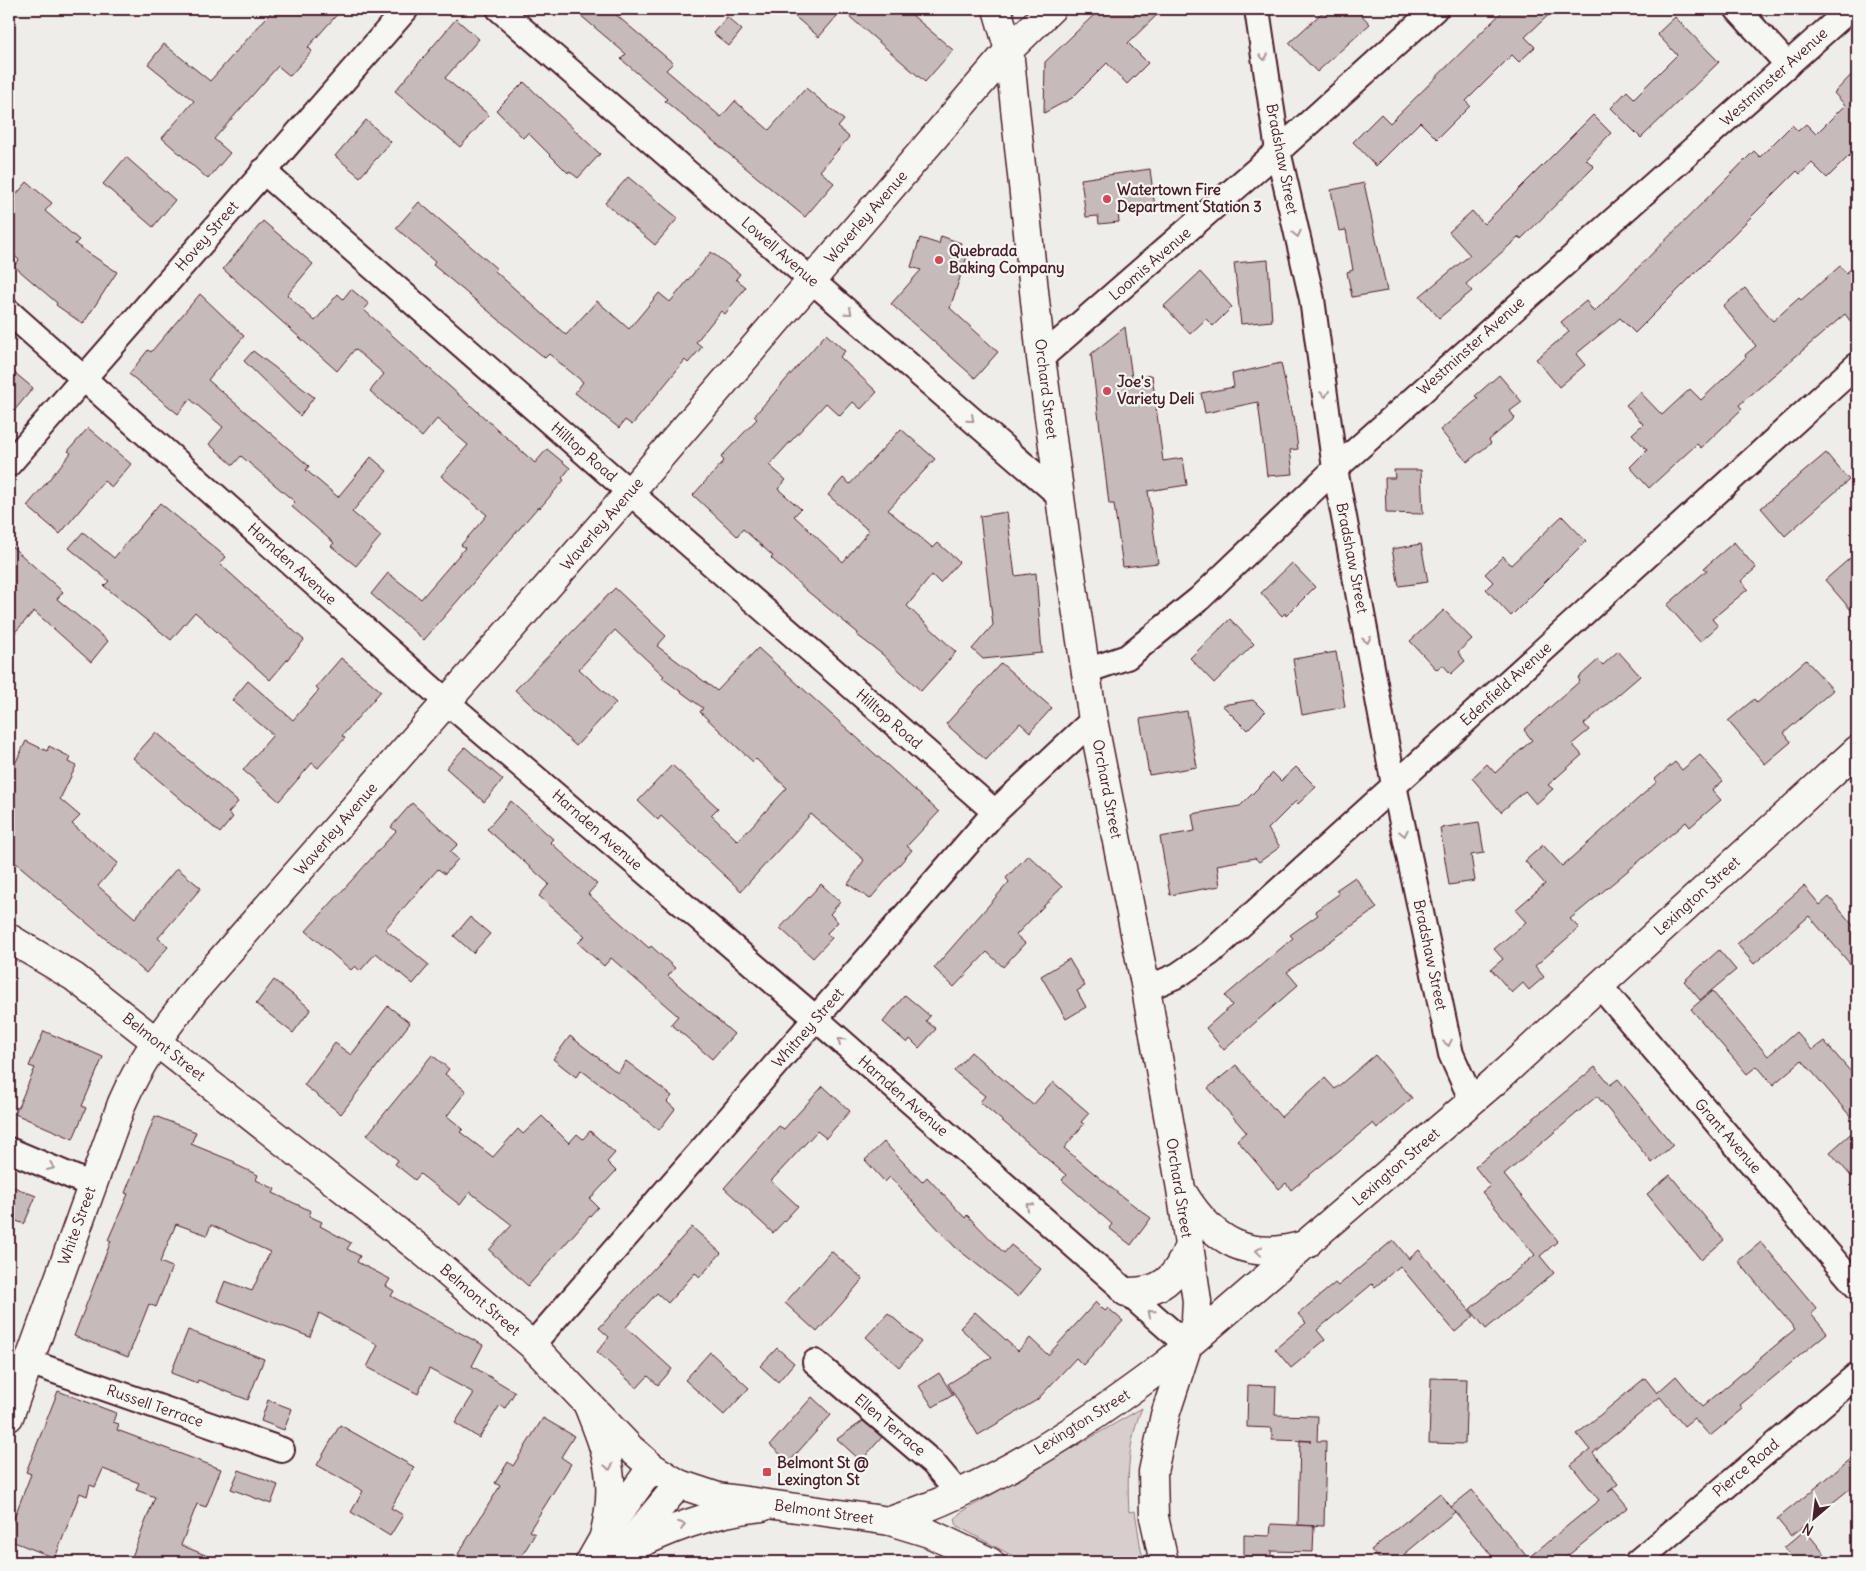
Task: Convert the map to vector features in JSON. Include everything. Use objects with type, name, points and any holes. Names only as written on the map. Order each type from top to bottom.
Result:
[{"type":"street","name":"Hovey Street","points":[[9,464],[406,9]]},
{"type":"street","name":"Lowell Avenue","points":[[499,9],[1060,496]]},
{"type":"street","name":"Orchard Street","points":[[997,9],[1009,50],[1042,358],[1093,720],[1146,989],[1181,1189],[1197,1308],[1188,1346],[1165,1415],[1153,1472],[1154,1517],[1164,1562]]},
{"type":"street","name":"Waverley Avenue","points":[[156,1041],[194,991],[630,492],[1009,50],[1051,9]]},
{"type":"street","name":"Bradshaw Street","points":[[1257,9],[1278,151],[1312,299],[1335,469],[1394,785],[1451,1054],[1472,1101]]},
{"type":"street","name":"Loomis Avenue","points":[[1042,358],[1278,151],[1435,9]]},
{"type":"street","points":[[1738,9],[1788,65]]},
{"type":"street","name":"Westminster Avenue","points":[[1086,671],[1127,656],[1200,599],[1335,469],[1850,9]]},
{"type":"street","name":"Hilltop Road","points":[[263,171],[995,812]]},
{"type":"street","name":"Harnden Avenue","points":[[9,312],[447,702],[816,1019],[1188,1346]]},
{"type":"street","name":"Edenfield Avenue","points":[[1146,989],[1178,975],[1210,953],[1857,365]]},
{"type":"street","name":"Whitney Street","points":[[532,1345],[995,812],[1093,720]]},
{"type":"street","name":"Lexington Street","points":[[890,1521],[926,1509],[959,1494],[1074,1428],[1131,1391],[1188,1346],[1472,1101],[1857,750]]},
{"type":"street","name":"Belmont Street","points":[[9,938],[74,978],[421,1250],[532,1345],[630,1448],[679,1484],[712,1496],[890,1521],[929,1533],[990,1562]]},
{"type":"street","name":"Grant Avenue","points":[[1599,985],[1857,1287]]},
{"type":"street","name":"White Street","points":[[11,1402],[29,1362],[126,1095],[144,1058],[156,1041]]},
{"type":"street","points":[[9,1150],[92,1185]]},
{"type":"street","points":[[1181,1189],[1205,1222],[1229,1242],[1240,1247],[1278,1252],[1307,1244]]},
{"type":"street","points":[[1126,1292],[1144,1292],[1167,1282],[1179,1268],[1188,1248]]},
{"type":"street","name":"Russell Terrace","points":[[29,1362],[282,1450]]},
{"type":"street","name":"Ellen Terrace","points":[[815,1362],[934,1462],[959,1494]]},
{"type":"street","name":"Pierce Road","points":[[1636,1562],[1857,1375]]},
{"type":"street","points":[[588,1405],[603,1443],[611,1475],[610,1506],[613,1550]]},
{"type":"street","points":[[613,1550],[652,1466]]},
{"type":"street","points":[[613,1550],[679,1484]]},
{"type":"street","points":[[590,1562],[613,1550],[686,1523],[742,1509],[777,1506]]},
{"type":"shaded area","points":[[1142,1408],[1131,1446],[1128,1499],[1129,1512],[1135,1511],[1141,1550],[1145,1562],[1024,1562],[957,1526],[955,1519],[960,1513]]},
{"type":"building","points":[[274,9],[342,9],[308,47],[312,51],[290,76],[278,66],[214,139],[230,153],[208,179],[162,138],[194,101],[148,64],[164,44],[210,81]]},
{"type":"building","points":[[573,9],[609,9],[673,63],[666,70],[721,117],[735,101],[769,130],[806,88],[844,120],[838,127],[849,137],[820,171],[834,183],[805,217],[665,101],[667,99],[621,59],[626,54]]},
{"type":"building","points":[[786,9],[905,9],[953,50],[925,82],[842,10],[819,37]]},
{"type":"building","points":[[1100,9],[1163,9],[1128,43],[1148,63],[1127,84],[1107,63],[1072,98],[1044,113],[1045,62]]},
{"type":"building","points":[[1326,9],[1356,9],[1370,24],[1317,72],[1289,43]]},
{"type":"building","points":[[1505,9],[1555,9],[1525,37],[1535,47],[1519,62],[1512,55],[1466,101],[1470,106],[1437,139],[1420,122],[1376,166],[1353,142],[1381,114],[1390,123]]},
{"type":"building","points":[[727,17],[742,30],[729,46],[713,33]]},
{"type":"building","points":[[1675,17],[1719,62],[1641,138],[1611,108],[1627,91],[1634,98],[1677,55],[1657,34]]},
{"type":"building","points":[[456,19],[479,39],[445,78],[489,115],[460,147],[395,91]]},
{"type":"building","points":[[1857,69],[1857,148],[1827,178],[1812,163],[1800,174],[1797,171],[1635,333],[1620,318],[1576,354],[1585,365],[1559,387],[1536,359],[1569,332],[1561,322],[1586,301],[1594,312],[1754,151],[1760,157],[1792,125],[1798,131],[1806,124],[1816,134],[1845,105],[1834,93]]},
{"type":"building","points":[[524,82],[600,154],[578,178],[569,171],[568,173],[528,133],[523,138],[496,110]]},
{"type":"building","points":[[1593,115],[1611,133],[1586,159],[1594,167],[1521,239],[1519,237],[1466,284],[1472,291],[1439,318],[1420,296],[1470,255],[1449,232],[1472,211],[1484,224]]},
{"type":"building","points":[[366,120],[391,142],[360,177],[335,156]]},
{"type":"building","points":[[126,157],[175,200],[153,227],[103,184]]},
{"type":"building","points":[[1150,169],[1155,208],[1118,213],[1119,222],[1099,224],[1098,216],[1086,217],[1081,179]]},
{"type":"building","points":[[628,177],[678,218],[655,245],[605,203]]},
{"type":"building","points":[[27,182],[52,203],[45,211],[79,240],[75,244],[117,272],[83,324],[56,305],[57,303],[14,266],[19,260],[9,250],[9,203]]},
{"type":"building","points":[[1364,183],[1387,291],[1352,297],[1347,272],[1353,270],[1346,230],[1339,231],[1331,190]]},
{"type":"building","points":[[419,202],[497,269],[495,271],[566,335],[597,301],[629,329],[659,293],[670,302],[711,252],[740,274],[736,279],[746,287],[725,314],[721,311],[696,342],[702,347],[688,363],[685,360],[632,425],[625,420],[619,428],[575,393],[583,382],[549,354],[545,358],[433,265],[435,262],[396,228]]},
{"type":"building","points":[[263,221],[313,264],[287,295],[315,321],[338,294],[343,299],[351,289],[369,304],[364,310],[535,463],[547,449],[570,468],[562,478],[564,480],[540,508],[538,507],[424,640],[371,594],[388,573],[421,599],[465,548],[461,545],[487,515],[441,476],[468,445],[437,419],[422,437],[370,391],[384,374],[355,349],[337,371],[223,269]]},
{"type":"building","points":[[941,236],[961,243],[959,250],[968,253],[950,308],[998,352],[975,378],[891,304],[921,270],[911,267],[920,238],[939,244]]},
{"type":"building","points":[[1268,260],[1272,321],[1241,324],[1234,263]]},
{"type":"building","points":[[1857,264],[1857,330],[1845,314],[1739,405],[1742,409],[1701,448],[1697,444],[1649,488],[1630,467],[1647,450],[1632,434],[1643,424],[1626,405],[1640,392],[1662,415],[1690,389],[1701,400],[1746,357],[1745,355],[1756,346],[1723,306],[1745,288],[1773,321],[1799,298],[1801,300],[1840,266],[1846,273]]},
{"type":"building","points":[[1200,272],[1232,307],[1213,326],[1206,319],[1190,334],[1164,306]]},
{"type":"building","points":[[200,294],[244,336],[208,380],[309,466],[306,470],[338,497],[371,457],[387,471],[352,512],[381,536],[356,566],[331,546],[334,543],[291,506],[295,502],[241,456],[233,465],[209,444],[223,427],[190,399],[178,414],[129,374],[148,350],[151,352]]},
{"type":"building","points":[[1125,327],[1132,378],[1152,375],[1163,461],[1183,458],[1187,485],[1148,491],[1158,563],[1123,567],[1114,504],[1109,504],[1091,354]]},
{"type":"building","points":[[826,334],[845,351],[840,357],[877,392],[861,409],[853,402],[840,416],[826,403],[769,465],[786,480],[778,489],[801,509],[794,516],[843,562],[869,531],[828,495],[843,478],[850,484],[901,429],[935,459],[888,510],[933,548],[938,543],[959,562],[940,583],[932,575],[907,606],[956,652],[921,691],[882,654],[857,635],[858,633],[806,590],[743,529],[737,536],[693,495],[724,461],[721,457],[757,419],[754,416]]},
{"type":"building","points":[[253,351],[314,397],[300,416],[244,361]]},
{"type":"building","points":[[1281,363],[1292,416],[1294,416],[1298,449],[1290,450],[1293,474],[1267,476],[1258,402],[1205,413],[1201,393],[1234,387],[1232,374]]},
{"type":"building","points":[[9,368],[33,388],[9,417]]},
{"type":"building","points":[[1499,375],[1522,402],[1510,411],[1515,418],[1489,440],[1491,443],[1467,462],[1440,430],[1478,399],[1475,396]]},
{"type":"building","points":[[88,428],[131,464],[112,487],[104,481],[60,534],[27,506],[71,453],[68,451]]},
{"type":"building","points":[[1826,453],[1849,480],[1785,536],[1761,508]]},
{"type":"building","points":[[1394,470],[1421,470],[1423,514],[1386,513],[1385,478],[1395,478]]},
{"type":"building","points":[[160,503],[226,557],[220,564],[304,640],[270,680],[195,612],[171,640],[104,586],[109,581],[69,548],[83,532],[114,558]]},
{"type":"building","points":[[1007,512],[1015,576],[1036,573],[1042,653],[983,659],[972,649],[993,625],[980,516]]},
{"type":"building","points":[[1562,516],[1586,541],[1511,616],[1486,589],[1493,582],[1485,574],[1503,556],[1511,565]]},
{"type":"building","points":[[1734,542],[1756,568],[1741,581],[1748,589],[1712,619],[1718,626],[1700,642],[1667,605],[1707,570],[1704,568]]},
{"type":"building","points":[[9,544],[63,592],[57,599],[108,641],[91,662],[34,611],[9,639]]},
{"type":"building","points":[[1421,544],[1428,582],[1399,586],[1392,549]]},
{"type":"building","points":[[1857,552],[1857,617],[1825,580]]},
{"type":"building","points":[[1292,563],[1315,587],[1286,616],[1285,613],[1282,616],[1261,593]]},
{"type":"building","points":[[615,588],[666,636],[657,646],[717,691],[758,648],[939,812],[907,846],[912,850],[870,899],[848,884],[864,860],[811,814],[741,891],[661,816],[658,820],[638,801],[672,765],[718,808],[711,815],[738,841],[787,788],[756,759],[753,762],[700,712],[703,708],[662,678],[664,676],[615,630],[579,669],[616,703],[576,746],[515,690]]},
{"type":"building","points":[[1444,610],[1472,639],[1458,652],[1465,661],[1451,674],[1443,665],[1437,670],[1410,641]]},
{"type":"building","points":[[1230,619],[1254,644],[1214,683],[1190,658]]},
{"type":"building","points":[[1618,651],[1640,676],[1584,724],[1589,730],[1572,744],[1582,755],[1548,785],[1553,789],[1536,804],[1525,791],[1501,812],[1472,778],[1487,764],[1495,773],[1532,740],[1524,730],[1580,681],[1578,678],[1598,660],[1603,665]]},
{"type":"building","points":[[1336,652],[1345,707],[1302,715],[1293,659]]},
{"type":"building","points":[[341,658],[381,691],[342,736],[345,738],[318,768],[312,763],[279,801],[243,770],[273,735],[232,700],[248,681],[293,720],[319,690],[316,687]]},
{"type":"building","points":[[1806,660],[1833,690],[1784,733],[1791,742],[1765,764],[1728,721],[1754,699],[1757,703]]},
{"type":"building","points":[[1001,663],[1052,708],[1030,732],[1020,723],[986,760],[946,724]]},
{"type":"building","points":[[1253,700],[1265,712],[1247,730],[1222,705]]},
{"type":"building","points":[[1187,711],[1197,767],[1149,775],[1140,719]]},
{"type":"building","points":[[156,732],[238,802],[228,813],[233,817],[220,833],[133,758]]},
{"type":"building","points":[[26,741],[47,751],[49,746],[70,757],[68,762],[76,766],[60,799],[80,816],[72,824],[118,863],[98,886],[135,918],[177,868],[201,888],[158,938],[168,947],[146,973],[9,857],[9,776]]},
{"type":"building","points":[[465,747],[503,780],[484,802],[446,768]]},
{"type":"building","points":[[1700,755],[1723,781],[1712,790],[1721,800],[1690,827],[1686,822],[1570,919],[1579,928],[1535,966],[1544,977],[1529,990],[1523,983],[1512,993],[1491,969],[1503,959],[1494,949],[1526,922],[1515,910],[1545,884],[1525,861],[1543,845],[1562,866],[1657,782],[1655,779],[1675,762],[1682,770]]},
{"type":"building","points":[[1296,767],[1316,787],[1298,804],[1296,801],[1268,829],[1280,847],[1259,862],[1255,858],[1217,865],[1220,886],[1170,895],[1160,837],[1195,831],[1192,814],[1240,806],[1273,773],[1281,781]]},
{"type":"building","points":[[511,801],[553,839],[550,842],[597,884],[588,894],[649,948],[651,946],[675,968],[668,976],[734,1034],[712,1059],[671,1024],[678,1016],[611,958],[604,966],[578,943],[585,936],[539,896],[549,884],[487,829]]},
{"type":"building","points":[[412,803],[458,844],[450,852],[458,859],[445,874],[438,869],[385,929],[429,965],[413,984],[376,953],[360,971],[355,966],[351,970],[306,931],[396,831],[391,827]]},
{"type":"building","points":[[1479,822],[1484,853],[1471,855],[1475,881],[1449,885],[1440,828]]},
{"type":"building","points":[[1028,855],[1062,887],[1016,935],[1025,943],[1003,967],[987,952],[954,987],[934,968],[1009,882],[1006,878]]},
{"type":"building","points":[[1355,877],[1377,908],[1287,972],[1298,985],[1224,1050],[1206,1028],[1232,1005],[1225,996],[1293,938],[1290,935],[1318,915],[1315,911],[1339,894],[1336,890]]},
{"type":"building","points":[[821,884],[840,902],[830,914],[838,922],[827,933],[832,938],[813,958],[780,928]]},
{"type":"building","points":[[1804,886],[1820,905],[1829,897],[1857,930],[1857,972],[1809,916],[1754,964],[1737,944]]},
{"type":"building","points":[[470,917],[490,934],[473,953],[454,936]]},
{"type":"building","points":[[1719,950],[1736,970],[1700,1000],[1684,981]]},
{"type":"building","points":[[1069,959],[1085,986],[1077,991],[1086,1007],[1066,1019],[1041,976]]},
{"type":"building","points":[[274,980],[311,1009],[293,1033],[256,1004]]},
{"type":"building","points":[[1712,991],[1768,1056],[1796,1032],[1812,1050],[1824,1041],[1857,1079],[1857,1124],[1802,1060],[1773,1085],[1757,1066],[1747,1074],[1691,1009]]},
{"type":"building","points":[[905,995],[930,1016],[926,1021],[936,1029],[919,1048],[910,1039],[907,1043],[883,1022]]},
{"type":"building","points":[[388,1006],[410,1023],[341,1114],[304,1085],[335,1043],[351,1055]]},
{"type":"building","points":[[44,1031],[103,1057],[82,1106],[86,1108],[73,1139],[15,1114],[35,1068],[29,1066]]},
{"type":"building","points":[[570,1036],[618,1073],[626,1061],[672,1096],[667,1102],[675,1109],[659,1130],[581,1070],[576,1077],[553,1059]]},
{"type":"building","points":[[971,1052],[1033,1105],[1053,1082],[1089,1113],[1081,1122],[1084,1124],[1064,1148],[1120,1195],[1151,1218],[1131,1245],[1109,1228],[1112,1224],[1062,1180],[1066,1175],[980,1102],[985,1096],[954,1071]]},
{"type":"building","points":[[432,1055],[449,1069],[445,1074],[466,1091],[447,1116],[463,1129],[460,1132],[493,1157],[518,1129],[523,1134],[542,1116],[569,1143],[577,1134],[583,1139],[590,1131],[615,1153],[607,1162],[616,1171],[590,1199],[598,1207],[528,1286],[489,1250],[512,1225],[470,1192],[460,1205],[420,1174],[415,1180],[395,1164],[398,1160],[367,1135]]},
{"type":"building","points":[[1375,1055],[1412,1098],[1377,1128],[1373,1123],[1291,1190],[1286,1183],[1279,1189],[1237,1140],[1246,1132],[1208,1088],[1236,1065],[1281,1117],[1325,1078],[1335,1089]]},
{"type":"building","points":[[1595,1067],[1610,1085],[1618,1079],[1673,1145],[1652,1163],[1597,1096],[1504,1175],[1558,1241],[1540,1256],[1554,1273],[1486,1329],[1470,1309],[1535,1255],[1482,1192],[1490,1186],[1475,1167]]},
{"type":"building","points":[[823,1086],[850,1111],[826,1138],[817,1131],[771,1181],[798,1206],[773,1233],[724,1188],[779,1126],[784,1129]]},
{"type":"building","points":[[155,1116],[196,1132],[191,1144],[235,1162],[234,1164],[258,1175],[256,1180],[275,1189],[273,1193],[311,1211],[309,1216],[322,1222],[320,1226],[351,1243],[347,1249],[360,1256],[357,1262],[390,1279],[386,1286],[394,1291],[391,1296],[483,1345],[472,1366],[515,1392],[505,1408],[500,1405],[479,1438],[455,1423],[474,1393],[429,1369],[418,1394],[367,1367],[378,1345],[319,1313],[310,1337],[217,1301],[225,1281],[252,1291],[270,1252],[211,1225],[207,1235],[176,1224],[160,1262],[172,1267],[156,1307],[149,1304],[128,1357],[74,1336],[111,1241],[108,1240],[128,1194],[125,1193]]},
{"type":"building","points":[[1857,1128],[1857,1183],[1830,1152]]},
{"type":"building","points":[[884,1142],[922,1182],[927,1177],[965,1218],[967,1215],[1004,1253],[1011,1245],[1041,1269],[1018,1297],[955,1247],[890,1177],[885,1182],[865,1160]]},
{"type":"building","points":[[1670,1175],[1724,1240],[1701,1260],[1647,1194]]},
{"type":"building","points":[[9,1185],[36,1196],[24,1224],[9,1218]]},
{"type":"building","points":[[692,1227],[721,1253],[700,1277],[695,1273],[668,1303],[657,1293],[626,1327],[672,1369],[658,1385],[648,1376],[637,1388],[597,1352],[609,1337],[599,1328]]},
{"type":"building","points":[[1393,1240],[1409,1259],[1419,1250],[1474,1316],[1455,1332],[1400,1266],[1375,1287],[1372,1284],[1317,1330],[1325,1340],[1291,1368],[1275,1349],[1306,1323],[1298,1314],[1335,1283],[1338,1286]]},
{"type":"building","points":[[1761,1242],[1817,1309],[1811,1314],[1827,1333],[1740,1405],[1743,1409],[1710,1436],[1694,1418],[1684,1426],[1660,1397],[1593,1453],[1618,1484],[1608,1492],[1613,1489],[1628,1507],[1560,1562],[1497,1562],[1451,1507],[1472,1490],[1528,1558],[1599,1500],[1571,1465],[1590,1450],[1577,1434],[1645,1378],[1657,1393],[1676,1376],[1702,1407],[1795,1329],[1738,1261]]},
{"type":"building","points":[[831,1251],[863,1279],[817,1332],[785,1303]]},
{"type":"building","points":[[1096,1302],[1105,1311],[1108,1308],[1123,1321],[1083,1365],[1076,1358],[1037,1400],[978,1435],[948,1384],[992,1357],[960,1328],[975,1312],[1018,1351],[1030,1338],[1048,1355]]},
{"type":"building","points":[[888,1313],[921,1342],[899,1367],[866,1337]]},
{"type":"building","points":[[188,1330],[264,1359],[248,1400],[198,1380],[197,1383],[171,1373]]},
{"type":"building","points":[[777,1348],[794,1363],[778,1382],[760,1366]]},
{"type":"building","points":[[710,1352],[749,1388],[724,1415],[685,1380]]},
{"type":"building","points":[[939,1373],[953,1395],[933,1407],[919,1386]]},
{"type":"building","points":[[1431,1378],[1467,1379],[1465,1444],[1429,1443]]},
{"type":"building","points":[[1248,1385],[1276,1386],[1275,1415],[1318,1416],[1317,1441],[1326,1441],[1324,1526],[1298,1525],[1300,1441],[1272,1440],[1272,1428],[1247,1427]]},
{"type":"building","points":[[58,1391],[116,1413],[113,1422],[119,1424],[117,1430],[221,1469],[206,1507],[197,1504],[181,1545],[222,1562],[130,1562],[155,1497],[136,1490],[139,1483],[103,1469],[95,1487],[90,1485],[87,1496],[80,1493],[55,1558],[9,1540],[9,1531],[31,1474],[26,1472]]},
{"type":"building","points":[[812,1397],[831,1415],[789,1462],[770,1445]]},
{"type":"building","points":[[268,1400],[292,1409],[284,1430],[261,1421]]},
{"type":"building","points":[[543,1418],[574,1436],[561,1457],[571,1464],[529,1531],[535,1534],[518,1562],[470,1562],[458,1554],[500,1486],[495,1483],[508,1462],[513,1466]]},
{"type":"building","points":[[863,1421],[882,1437],[861,1461],[837,1439]]},
{"type":"building","points":[[340,1425],[414,1467],[391,1508],[403,1515],[390,1536],[351,1512],[363,1491],[317,1465]]},
{"type":"building","points":[[1857,1454],[1857,1483],[1791,1536],[1777,1519]]},
{"type":"building","points":[[239,1470],[278,1485],[271,1504],[231,1489]]},
{"type":"building","points":[[1440,1493],[1455,1512],[1395,1562],[1382,1562],[1371,1550]]},
{"type":"building","points":[[1271,1524],[1314,1526],[1313,1552],[1271,1551],[1271,1562],[1244,1562],[1244,1535],[1270,1536]]},
{"type":"building","points":[[1805,1530],[1831,1562],[1796,1562],[1784,1548]]},
{"type":"place","name":"Watertown Fire Department Station 3","points":[[1107,199]]},
{"type":"place","name":"Quebrada Baking Company","points":[[939,260]]},
{"type":"place","name":"Joe's Variety Deli","points":[[1107,391]]},
{"type":"place","name":"Belmont St @ Lexington St","points":[[767,1472]]}]
